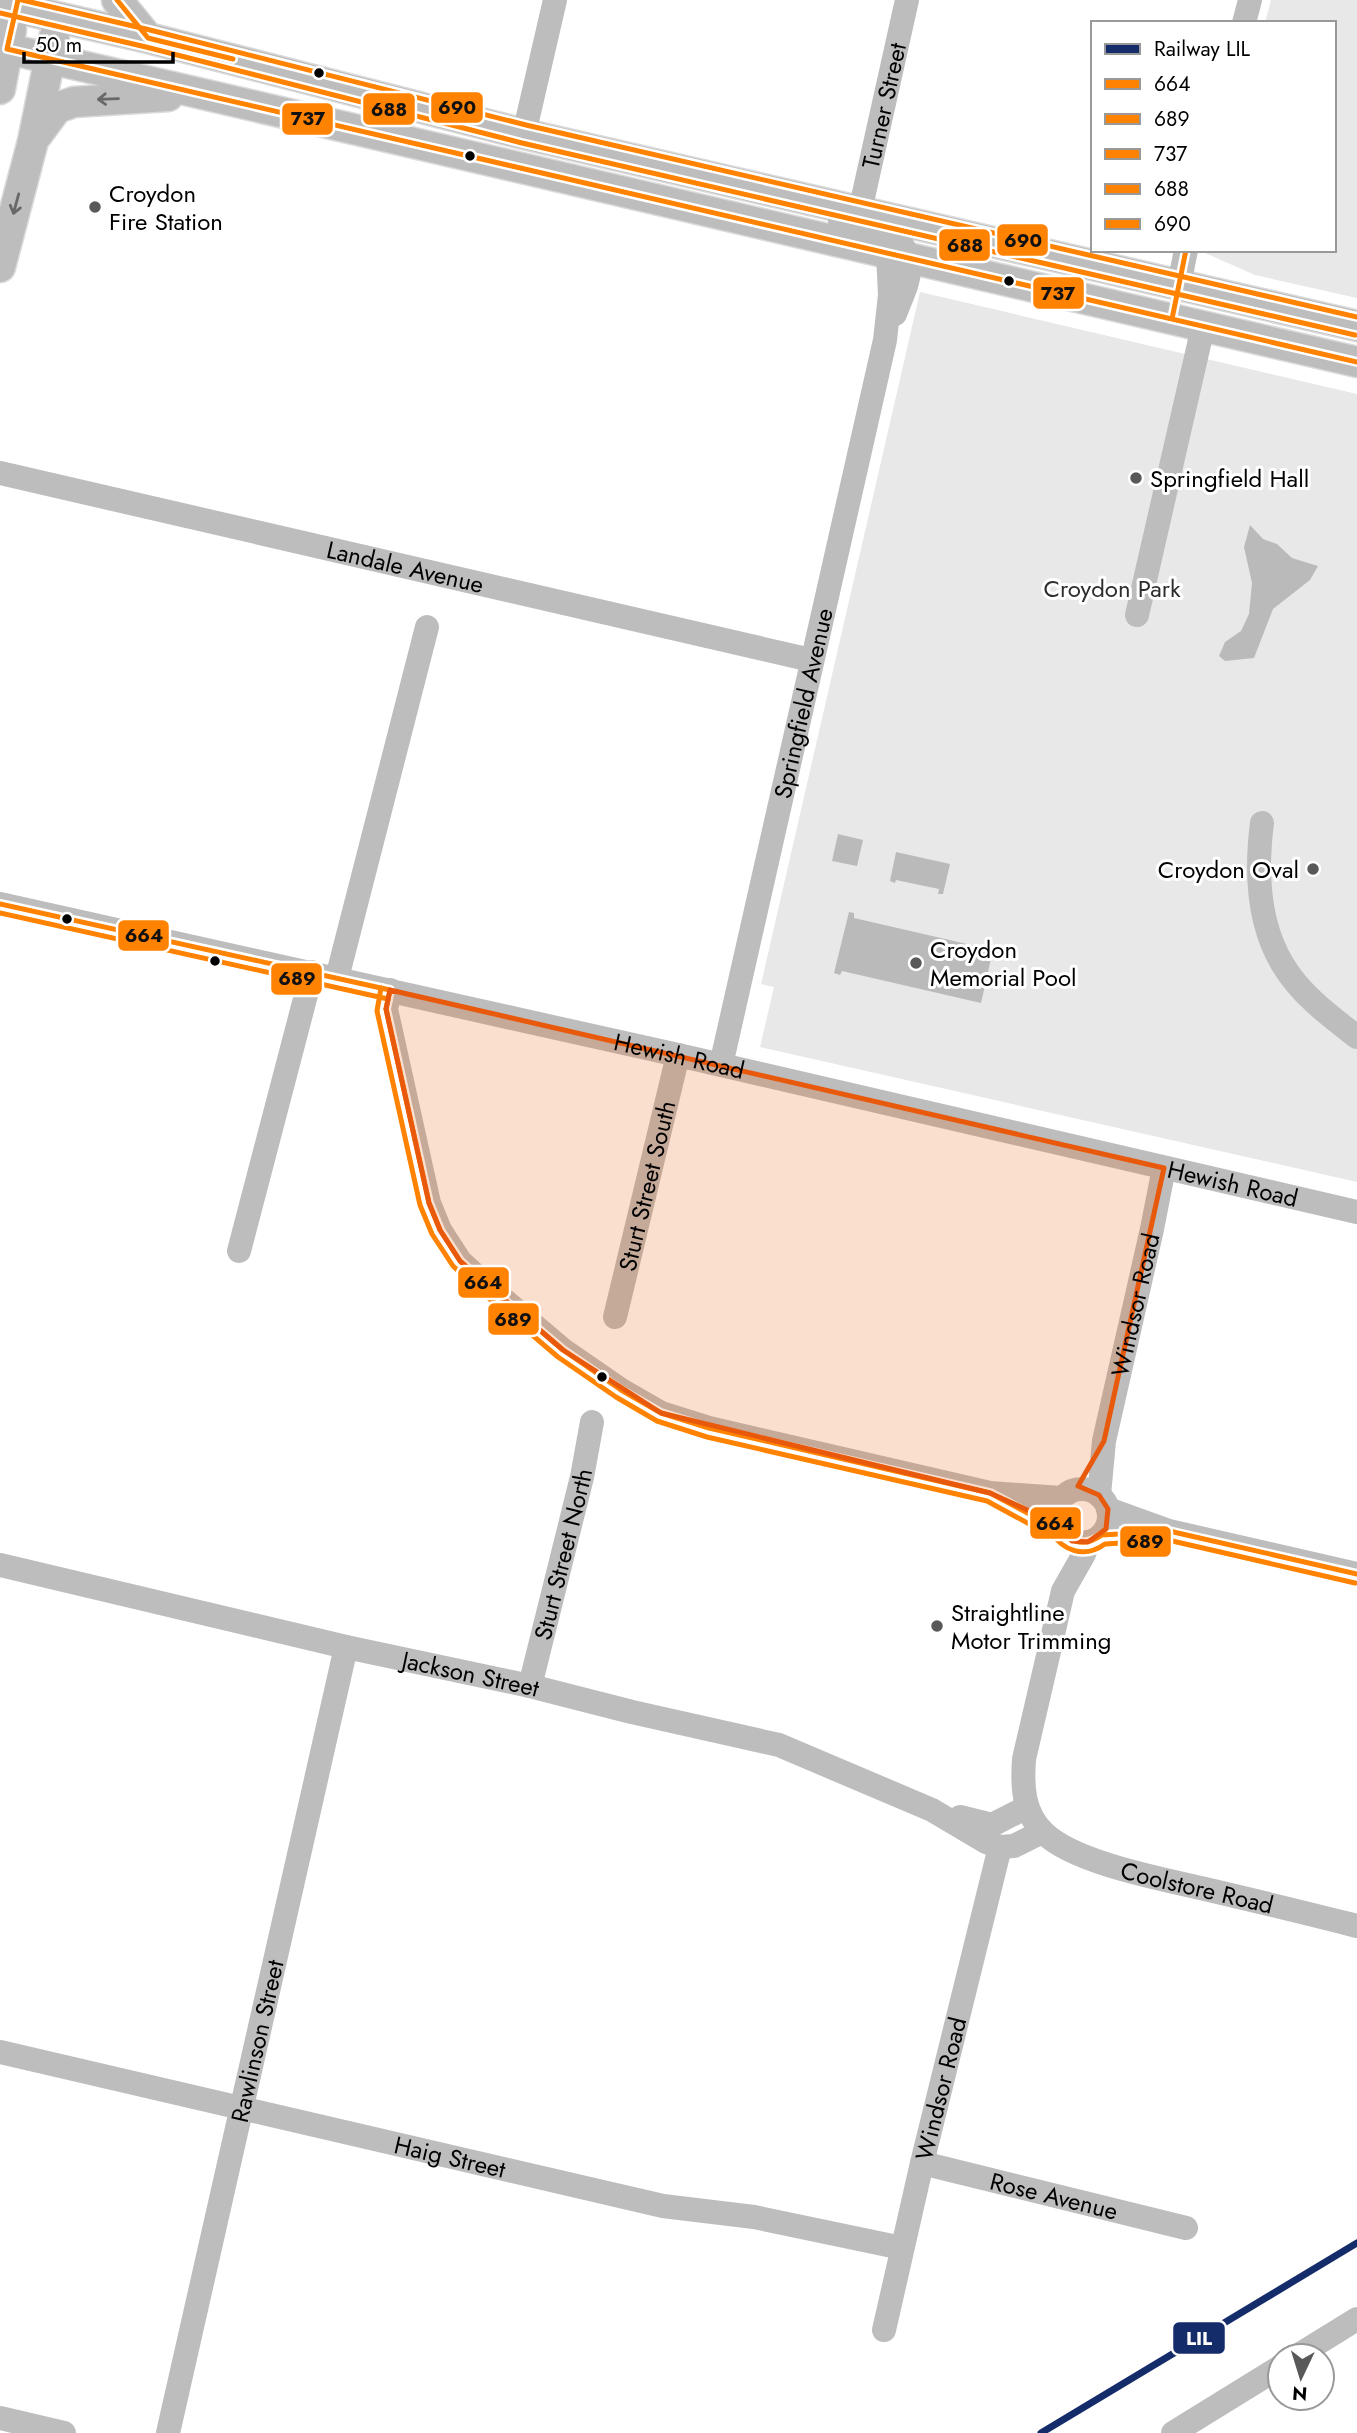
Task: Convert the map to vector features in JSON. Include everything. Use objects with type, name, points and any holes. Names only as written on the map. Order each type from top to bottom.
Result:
[{"type":"main road","points":[[117,0],[148,38]]},
{"type":"main road","points":[[0,89],[11,4],[60,8],[148,38],[524,134],[1357,326]]},
{"type":"main road","points":[[0,267],[33,141],[60,8]]},
{"type":"main road","points":[[4,48],[1357,362]]},
{"type":"main road","points":[[33,141],[57,108],[74,102],[201,94]]},
{"type":"main road","points":[[516,167],[524,134]]},
{"type":"main road","points":[[1172,319],[1179,285]]},
{"type":"street","points":[[524,134],[555,0]]},
{"type":"street","name":"Turner Street","points":[[860,211],[907,0]]},
{"type":"street","points":[[1245,21],[1250,0]]},
{"type":"street","points":[[744,184],[837,220],[897,237],[899,256]]},
{"type":"street","points":[[1179,285],[1186,252]]},
{"type":"street","name":"Springfield Avenue","points":[[721,1065],[885,340],[909,277],[899,256]]},
{"type":"street","points":[[1137,615],[1203,327]]},
{"type":"street","name":"Landale Avenue","points":[[0,473],[811,660]]},
{"type":"street","points":[[337,978],[427,627]]},
{"type":"street","points":[[1262,823],[1258,878],[1267,927],[1283,965],[1308,996],[1357,1037]]},
{"type":"street","name":"Hewish Road","points":[[0,904],[678,1055],[1164,1168],[1356,1207]]},
{"type":"street","points":[[239,1251],[312,972]]},
{"type":"street","points":[[390,990],[386,1009],[429,1203],[440,1230],[460,1261],[507,1304],[573,1357],[621,1390],[661,1413],[709,1428],[990,1493],[1067,1494],[1086,1489],[1104,1502],[1169,1531],[1357,1574]]},
{"type":"street","name":"Sturt Street South","points":[[615,1317],[678,1055]]},
{"type":"street","name":"Windsor Road","points":[[1104,1502],[1104,1441],[1164,1168]]},
{"type":"street","name":"Sturt Street North","points":[[530,1686],[582,1478],[592,1422]]},
{"type":"street","name":"Windsor Road","points":[[1067,1494],[1104,1441]]},
{"type":"street","points":[[990,1493],[1058,1527],[1072,1541],[1169,1531]]},
{"type":"street","points":[[1063,1591],[1055,1514],[1067,1494]]},
{"type":"street","points":[[932,1810],[986,1842],[1000,1847],[1014,1846],[1042,1832],[1027,1807],[1022,1784],[1024,1759],[1063,1591],[1084,1554],[1109,1522],[1104,1502]]},
{"type":"street","name":"Jackson Street","points":[[0,1565],[779,1745],[932,1810]]},
{"type":"street","name":"Rawlinson Street","points":[[168,2433],[346,1647]]},
{"type":"street","points":[[932,1810],[992,1825],[1027,1807]]},
{"type":"street","name":"Coolstore Road","points":[[1042,1832],[1075,1853],[1147,1875],[1357,1926]]},
{"type":"street","name":"Windsor Road","points":[[884,2330],[1000,1847]]},
{"type":"street","name":"Haig Street","points":[[0,2052],[663,2206],[754,2217],[902,2248]]},
{"type":"street","name":"Rose Avenue","points":[[922,2163],[1186,2228]]},
{"type":"street","points":[[1320,2342],[1357,2319]]},
{"type":"street","points":[[1173,2433],[1266,2376]]},
{"type":"street","points":[[0,2418],[64,2433]]},
{"type":"highlighted area","points":[[390,990],[1164,1168],[1104,1441],[1078,1486],[1099,1495],[1108,1509],[1106,1529],[1088,1542],[1072,1541],[1056,1523],[990,1493],[661,1413],[563,1350],[460,1261],[440,1230],[429,1203],[386,1009]]},
{"type":"green space","points":[[1271,0],[1357,0],[1357,298],[1255,275],[1203,252],[1336,252],[1336,21],[1266,21]]},
{"type":"green space","name":"Croydon Park","points":[[920,292],[1357,394],[1357,1182],[760,1047],[774,987],[761,984]]},
{"type":"shaded area","points":[[1250,525],[1263,539],[1277,544],[1292,558],[1318,566],[1310,580],[1273,609],[1254,658],[1225,661],[1219,656],[1225,642],[1241,631],[1249,614],[1252,583],[1244,547]]},
{"type":"shaded area","points":[[838,834],[863,840],[857,866],[832,861]]},
{"type":"shaded area","points":[[896,852],[950,864],[943,894],[938,894],[939,889],[890,881]]},
{"type":"shaded area","points":[[849,912],[854,913],[854,918],[993,950],[981,1003],[842,971],[840,975],[834,973]]},
{"type":"rail line","name":"LIL","points":[[1041,2433],[1357,2243]]},
{"type":"transit line","name":"737","points":[[18,0],[7,49],[1357,362]]},
{"type":"transit line","name":"690","points":[[22,0],[526,125],[1357,317]]},
{"type":"transit line","name":"737","points":[[117,0],[148,38],[233,59]]},
{"type":"transit line","name":"688","points":[[0,13],[146,47],[522,143],[1355,335]]},
{"type":"transit line","name":"737","points":[[1172,319],[1186,252]]},
{"type":"transit line","name":"664","points":[[0,904],[390,990]]},
{"type":"transit line","name":"689","points":[[0,913],[388,999]]},
{"type":"transit line","name":"689","points":[[381,988],[377,1011],[420,1205],[432,1234],[453,1266],[478,1289],[558,1357],[616,1397],[657,1421],[707,1437],[987,1501],[1033,1526],[1050,1531],[1061,1544],[1074,1551],[1089,1551],[1105,1544],[1168,1540],[1355,1583]]},
{"type":"transit line","name":"664","points":[[390,990],[386,1009],[429,1203],[440,1230],[460,1261],[484,1283],[563,1350],[621,1390],[661,1413],[709,1428],[990,1493],[1037,1518],[1056,1523],[1065,1535],[1076,1541],[1088,1542],[1102,1535],[1169,1531],[1357,1574]]},
{"type":"place","name":"Croydon Fire Station","points":[[95,207]]},
{"type":"place","name":"Springfield Hall","points":[[1136,478]]},
{"type":"place","name":"Croydon Oval","points":[[1313,869]]},
{"type":"place","name":"Croydon Memorial Pool","points":[[916,963]]},
{"type":"place","name":"Straightline Motor Trimming","points":[[937,1626]]}]
